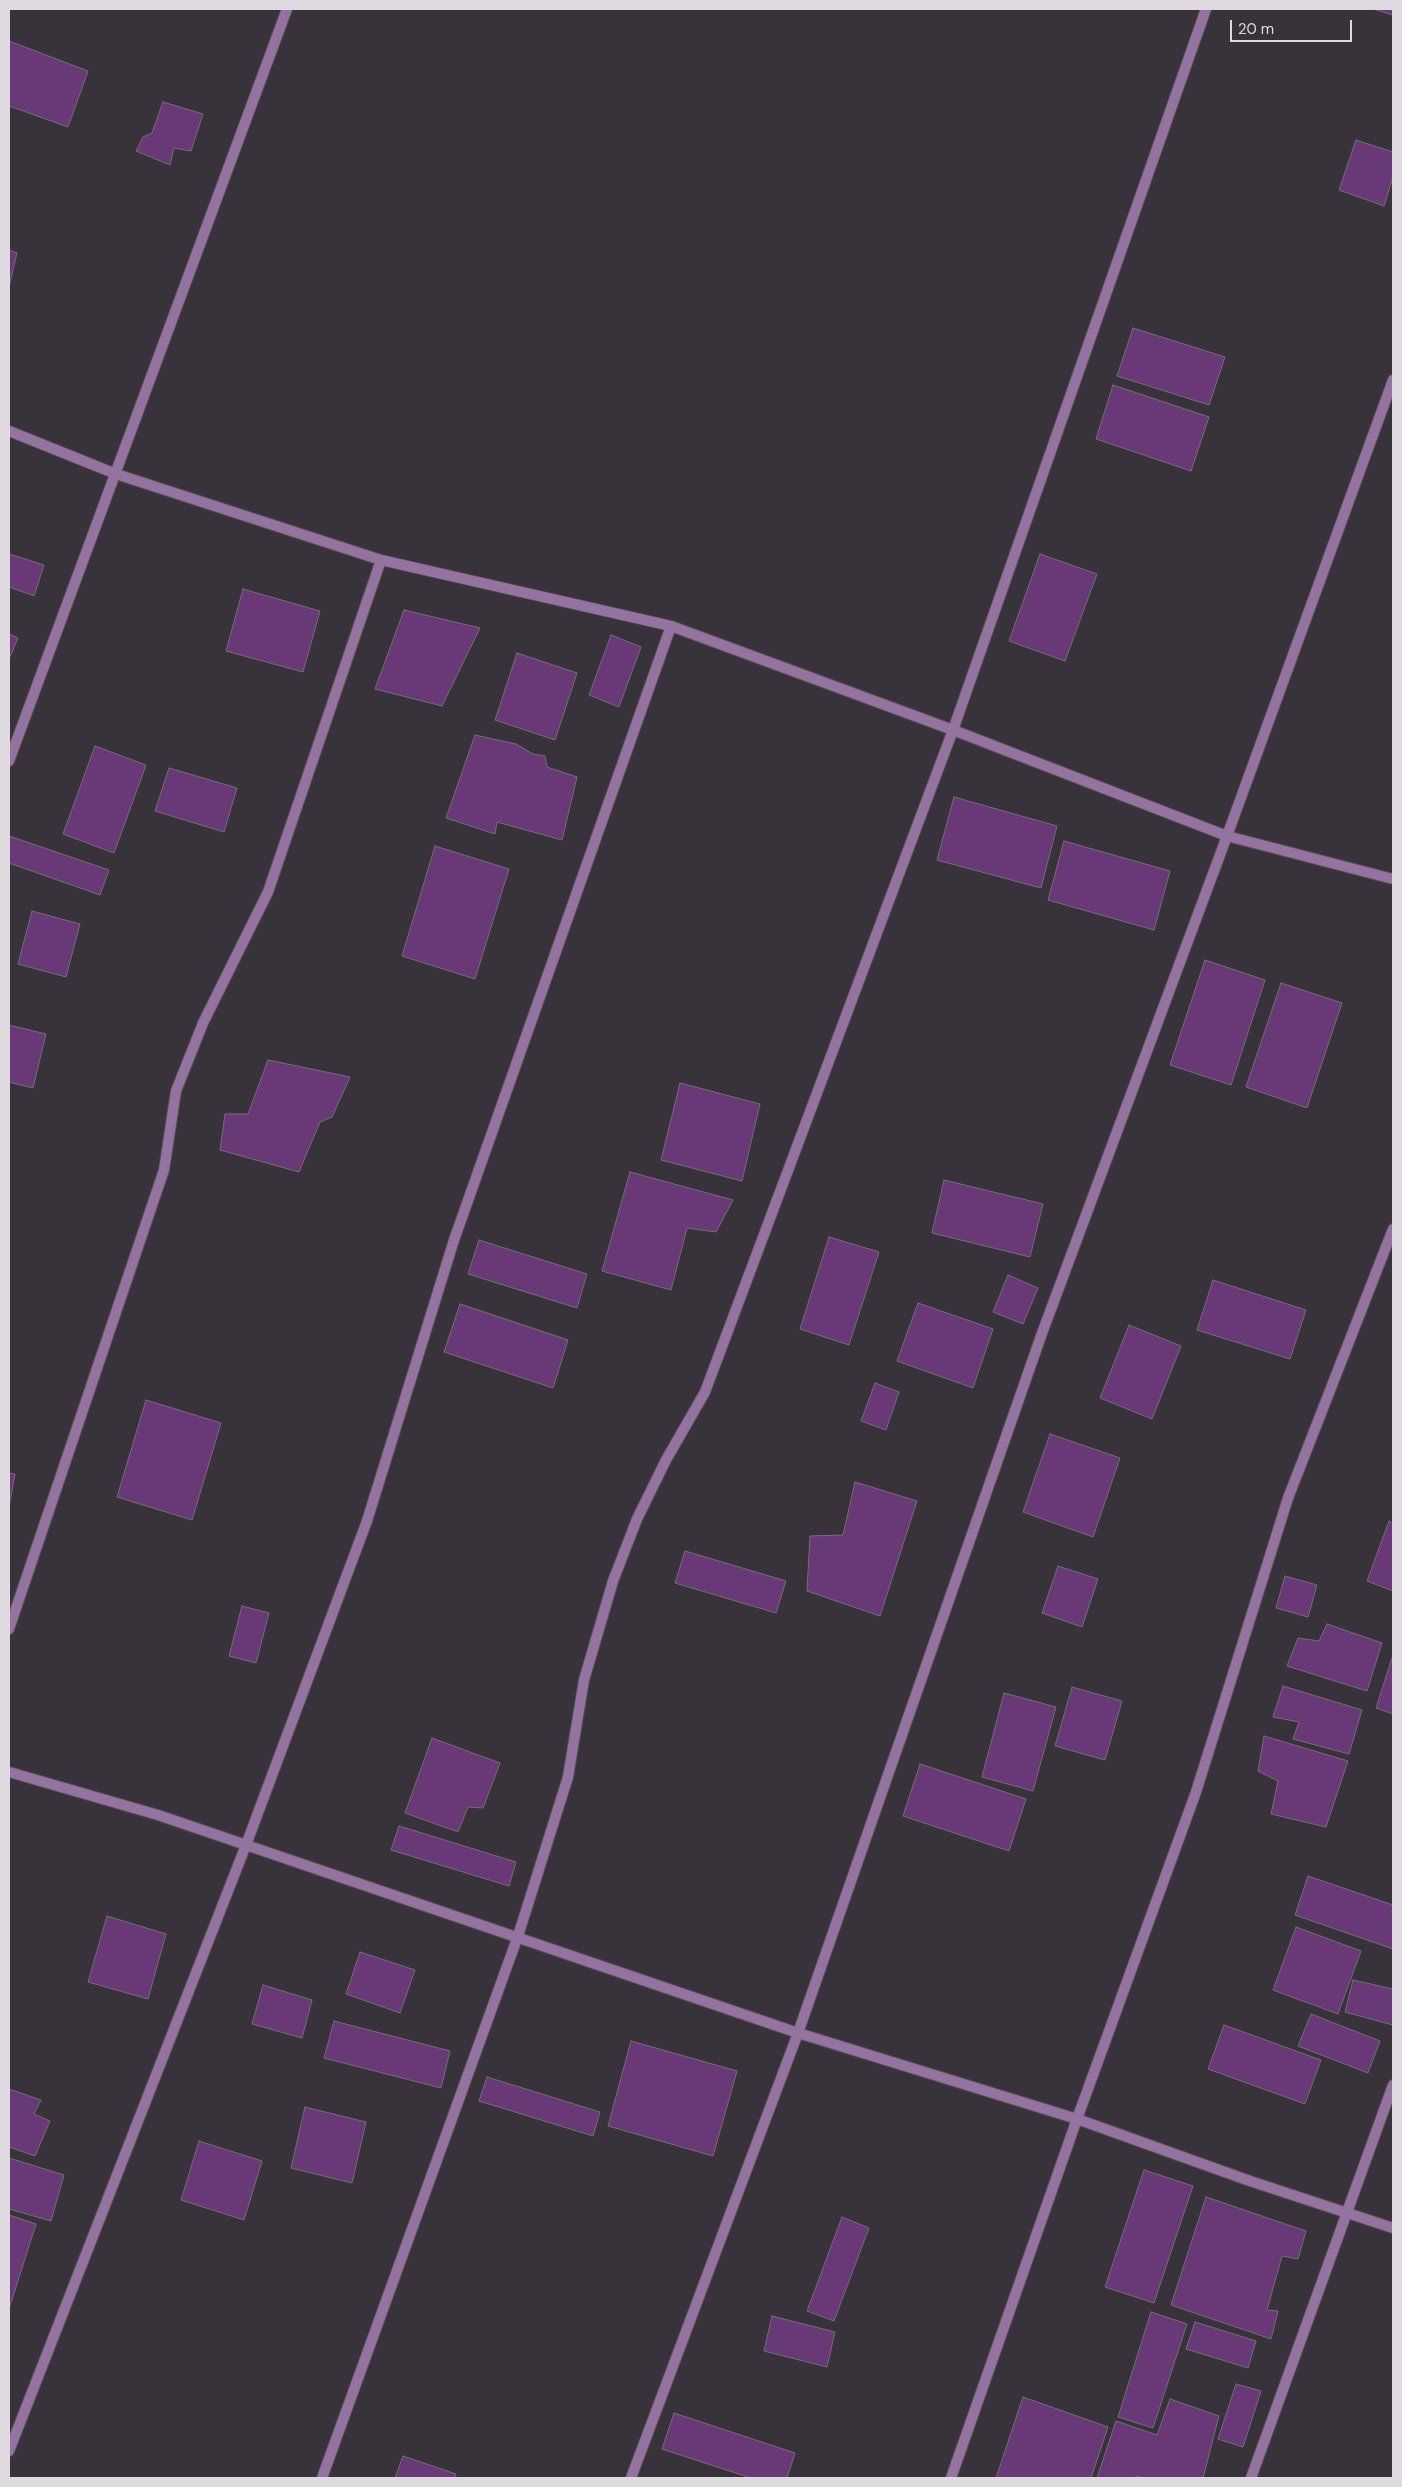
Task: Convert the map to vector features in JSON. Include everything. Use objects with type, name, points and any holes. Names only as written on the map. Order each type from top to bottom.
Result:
[{"type":"street","points":[[9,761],[288,9]]},
{"type":"street","points":[[322,2478],[518,1936],[568,1777],[584,1680],[613,1581],[637,1520],[666,1460],[705,1392],[953,730],[1206,9]]},
{"type":"street","points":[[631,2478],[798,2033],[1041,1336],[1227,836],[1393,380]]},
{"type":"street","points":[[9,431],[116,474],[381,560],[672,626],[953,730],[1227,836],[1393,879]]},
{"type":"street","points":[[9,1629],[164,1170],[176,1091],[203,1023],[268,892],[381,560]]},
{"type":"street","points":[[9,2451],[246,1845],[367,1521],[454,1240],[672,626]]},
{"type":"street","points":[[950,2478],[1077,2119],[1196,1792],[1288,1498],[1393,1229]]},
{"type":"street","points":[[9,1772],[158,1815],[518,1936],[798,2033],[1077,2119],[1346,2215],[1393,2228]]},
{"type":"street","points":[[1250,2478],[1393,2085]]},
{"type":"building","points":[[1373,9],[1393,9],[1393,15]]},
{"type":"building","points":[[9,41],[88,71],[68,127],[9,106]]},
{"type":"building","points":[[163,102],[203,114],[191,151],[174,148],[170,165],[136,151],[143,137],[152,133]]},
{"type":"building","points":[[1356,140],[1393,152],[1393,177],[1384,206],[1339,190]]},
{"type":"building","points":[[9,250],[17,253],[9,287]]},
{"type":"building","points":[[1133,328],[1225,357],[1209,405],[1117,376]]},
{"type":"building","points":[[1113,385],[1209,417],[1191,471],[1096,439]]},
{"type":"building","points":[[9,554],[44,565],[34,596],[9,587]]},
{"type":"building","points":[[1040,554],[1097,574],[1065,661],[1009,641]]},
{"type":"building","points":[[243,589],[320,611],[303,672],[226,651]]},
{"type":"building","points":[[404,610],[480,628],[442,706],[375,689]]},
{"type":"building","points":[[9,634],[18,638],[9,659]]},
{"type":"building","points":[[611,635],[641,647],[619,707],[589,695]]},
{"type":"building","points":[[517,653],[577,673],[555,740],[495,720]]},
{"type":"building","points":[[475,735],[516,744],[533,754],[545,756],[547,767],[577,777],[562,840],[497,822],[495,834],[446,818]]},
{"type":"building","points":[[95,746],[146,765],[114,853],[63,834]]},
{"type":"building","points":[[169,768],[237,788],[224,832],[155,811]]},
{"type":"building","points":[[954,797],[1057,826],[1041,888],[937,860]]},
{"type":"building","points":[[9,836],[109,870],[100,895],[9,863]]},
{"type":"building","points":[[1064,841],[1170,871],[1154,930],[1048,900]]},
{"type":"building","points":[[435,846],[509,869],[475,979],[402,956]]},
{"type":"building","points":[[32,911],[80,924],[66,977],[18,964]]},
{"type":"building","points":[[1205,960],[1265,980],[1231,1085],[1170,1065]]},
{"type":"building","points":[[1281,983],[1342,1003],[1307,1108],[1246,1087]]},
{"type":"building","points":[[9,1025],[46,1034],[33,1088],[9,1082]]},
{"type":"building","points":[[268,1060],[350,1077],[332,1117],[320,1122],[299,1172],[220,1150],[225,1114],[248,1114]]},
{"type":"building","points":[[680,1083],[760,1104],[742,1181],[661,1160]]},
{"type":"building","points":[[630,1172],[733,1200],[716,1232],[687,1228],[671,1290],[602,1271]]},
{"type":"building","points":[[944,1180],[1043,1204],[1030,1257],[932,1233]]},
{"type":"building","points":[[829,1237],[879,1252],[849,1345],[800,1329]]},
{"type":"building","points":[[479,1240],[587,1274],[577,1308],[468,1274]]},
{"type":"building","points":[[1008,1275],[1038,1288],[1023,1324],[993,1312]]},
{"type":"building","points":[[1213,1280],[1306,1310],[1290,1359],[1197,1330]]},
{"type":"building","points":[[918,1303],[993,1329],[973,1388],[897,1361]]},
{"type":"building","points":[[460,1304],[568,1340],[553,1388],[444,1352]]},
{"type":"building","points":[[1129,1325],[1181,1346],[1152,1419],[1100,1398]]},
{"type":"building","points":[[875,1383],[899,1392],[886,1430],[861,1421]]},
{"type":"building","points":[[146,1400],[221,1423],[192,1520],[117,1497]]},
{"type":"building","points":[[1050,1434],[1120,1458],[1093,1537],[1023,1512]]},
{"type":"building","points":[[9,1473],[15,1474],[9,1507]]},
{"type":"building","points":[[855,1482],[917,1501],[880,1616],[807,1591],[810,1536],[843,1535]]},
{"type":"building","points":[[1389,1521],[1393,1523],[1393,1591],[1367,1581]]},
{"type":"building","points":[[685,1551],[786,1581],[776,1613],[675,1583]]},
{"type":"building","points":[[1058,1566],[1098,1579],[1082,1627],[1042,1613]]},
{"type":"building","points":[[1285,1576],[1317,1585],[1308,1617],[1276,1608]]},
{"type":"building","points":[[242,1606],[269,1613],[256,1663],[229,1656]]},
{"type":"building","points":[[1327,1624],[1382,1643],[1367,1691],[1287,1666],[1298,1638],[1319,1641]]},
{"type":"building","points":[[1393,1655],[1393,1714],[1376,1708]]},
{"type":"building","points":[[1283,1686],[1362,1710],[1349,1754],[1293,1739],[1299,1722],[1273,1717]]},
{"type":"building","points":[[1072,1687],[1122,1701],[1105,1760],[1055,1746]]},
{"type":"building","points":[[1004,1693],[1056,1707],[1033,1791],[982,1777]]},
{"type":"building","points":[[1264,1736],[1348,1761],[1326,1827],[1271,1814],[1278,1781],[1258,1771]]},
{"type":"building","points":[[432,1738],[500,1763],[483,1808],[468,1807],[458,1832],[405,1813]]},
{"type":"building","points":[[920,1764],[1026,1799],[1009,1851],[903,1816]]},
{"type":"building","points":[[399,1826],[516,1862],[509,1886],[391,1850]]},
{"type":"building","points":[[1308,1876],[1393,1905],[1393,1949],[1295,1915]]},
{"type":"building","points":[[107,1916],[166,1934],[148,1999],[88,1982]]},
{"type":"building","points":[[1296,1927],[1361,1951],[1338,2014],[1273,1990]]},
{"type":"building","points":[[360,1952],[415,1970],[400,2013],[346,1994]]},
{"type":"building","points":[[1353,1980],[1393,1989],[1393,2025],[1345,2012]]},
{"type":"building","points":[[263,1985],[312,2000],[302,2038],[252,2024]]},
{"type":"building","points":[[1311,2014],[1380,2041],[1368,2073],[1298,2046]]},
{"type":"building","points":[[334,2021],[450,2051],[441,2088],[324,2058]]},
{"type":"building","points":[[1224,2025],[1321,2060],[1305,2104],[1208,2069]]},
{"type":"building","points":[[631,2041],[737,2071],[713,2156],[608,2126]]},
{"type":"building","points":[[487,2077],[600,2112],[593,2136],[479,2101]]},
{"type":"building","points":[[9,2089],[41,2100],[34,2114],[50,2121],[35,2156],[9,2147]]},
{"type":"building","points":[[305,2107],[366,2122],[352,2183],[291,2168]]},
{"type":"building","points":[[199,2141],[262,2161],[244,2220],[181,2200]]},
{"type":"building","points":[[9,2158],[64,2175],[51,2221],[9,2209]]},
{"type":"building","points":[[1144,2170],[1193,2186],[1154,2303],[1105,2287]]},
{"type":"building","points":[[1206,2197],[1306,2231],[1298,2259],[1282,2256],[1267,2310],[1278,2311],[1271,2339],[1171,2305]]},
{"type":"building","points":[[9,2215],[36,2224],[9,2309]]},
{"type":"building","points":[[842,2217],[869,2228],[834,2321],[807,2311]]},
{"type":"building","points":[[1151,2312],[1187,2324],[1153,2428],[1118,2417]]},
{"type":"building","points":[[772,2316],[835,2332],[827,2367],[764,2351]]},
{"type":"building","points":[[1195,2322],[1256,2341],[1248,2368],[1186,2349]]},
{"type":"building","points":[[1236,2384],[1261,2391],[1243,2447],[1218,2439]]},
{"type":"building","points":[[1023,2397],[1108,2427],[1091,2478],[996,2478]]},
{"type":"building","points":[[1170,2399],[1219,2416],[1203,2478],[1144,2478],[1136,2476],[1135,2478],[1097,2478],[1116,2421],[1157,2435]]},
{"type":"building","points":[[674,2413],[795,2453],[787,2478],[751,2478],[662,2449]]},
{"type":"building","points":[[403,2456],[456,2474],[454,2478],[395,2478]]}]
